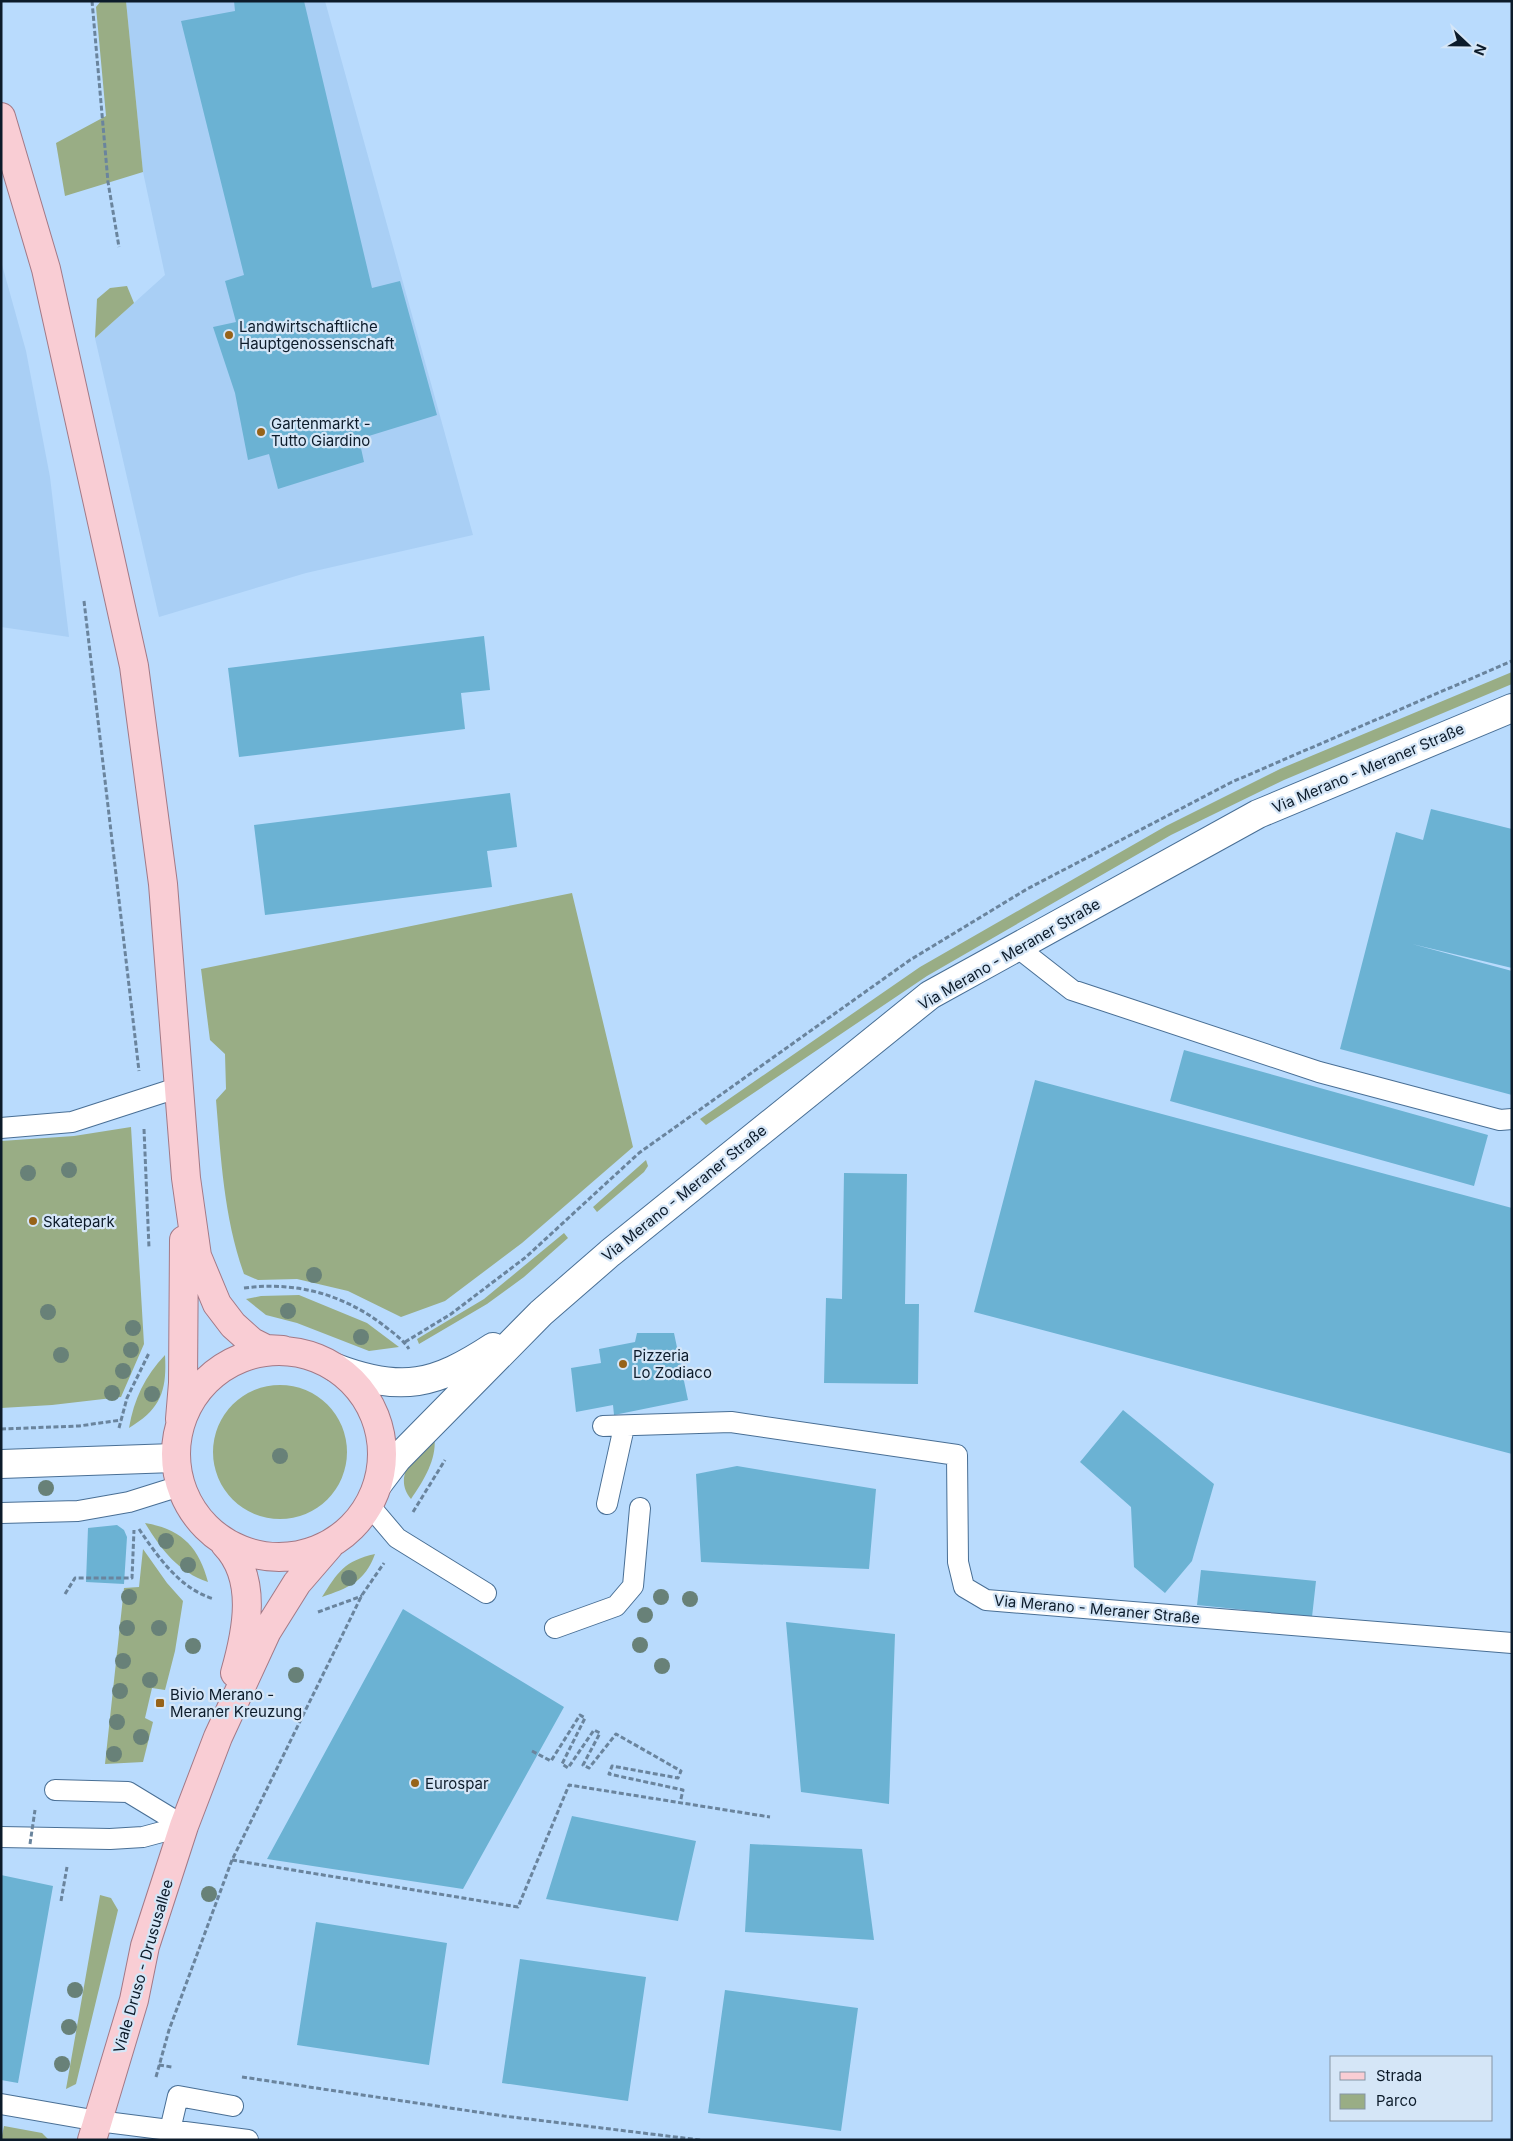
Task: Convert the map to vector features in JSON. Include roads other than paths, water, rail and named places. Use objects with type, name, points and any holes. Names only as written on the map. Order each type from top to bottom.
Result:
[{"type":"main road","points":[[1,118],[46,269],[134,666],[163,884],[186,1178],[197,1256],[217,1304],[233,1325],[252,1342],[266,1349],[283,1350],[320,1358],[336,1368],[359,1389],[375,1416],[381,1438],[382,1454],[373,1494],[352,1528],[330,1545],[309,1554],[286,1558],[264,1558],[225,1544],[205,1528],[190,1509],[180,1486],[174,1458],[183,1383],[186,1178]]},
{"type":"main road","name":"Via Merano - Meraner Straße","points":[[373,1494],[397,1458],[541,1313],[610,1252],[930,995],[1258,814],[1512,708]]},
{"type":"main road","name":"Via Merano - Meraner Straße","points":[[336,1368],[372,1380],[392,1384],[410,1384],[429,1380],[481,1354],[541,1313]]},
{"type":"main road","points":[[174,1458],[184,1411],[214,1373],[246,1355],[283,1350]]},
{"type":"main road","points":[[1,1464],[174,1458]]},
{"type":"main road","name":"Viale Druso - Drususallee","points":[[218,1737],[239,1661],[246,1622],[244,1575],[235,1555],[225,1544]]},
{"type":"main road","name":"Viale Druso - Drususallee","points":[[95,2130],[134,2000],[145,1946],[184,1826],[218,1737],[267,1631],[297,1583],[330,1545]]},
{"type":"lane","points":[[1017,947],[1072,990],[1319,1072],[1500,1120],[1512,1119]]},
{"type":"lane","points":[[1,1128],[72,1122],[180,1087]]},
{"type":"lane","name":"Via Merano - Meraner Straße","points":[[603,1426],[624,1427],[731,1422],[957,1455],[958,1562],[964,1587],[986,1600],[1512,1642]]},
{"type":"lane","points":[[607,1504],[624,1427]]},
{"type":"lane","points":[[1,1513],[78,1511],[129,1502],[180,1486]]},
{"type":"lane","points":[[373,1494],[397,1538],[486,1593]]},
{"type":"lane","points":[[555,1628],[616,1606],[633,1586],[640,1508]]},
{"type":"lane","points":[[55,1790],[128,1792],[184,1826]]},
{"type":"lane","points":[[1,1837],[110,1839],[143,1837],[184,1826]]},
{"type":"lane","points":[[170,2130],[178,2096],[233,2106]]},
{"type":"lane","points":[[1,2104],[95,2130],[141,2126],[248,2140]]},
{"type":"place","name":"Landwirtschaftliche Hauptgenossenschaft","points":[[229,335]]},
{"type":"place","name":"Gartenmarkt - Tutto Giardino","points":[[261,432]]},
{"type":"place","name":"Skatepark","points":[[33,1221]]},
{"type":"place","name":"Pizzeria Lo Zodiaco","points":[[623,1364]]},
{"type":"place","name":"Bivio Merano - Meraner Kreuzung","points":[[160,1703]]},
{"type":"place","name":"Eurospar","points":[[415,1783]]}]
